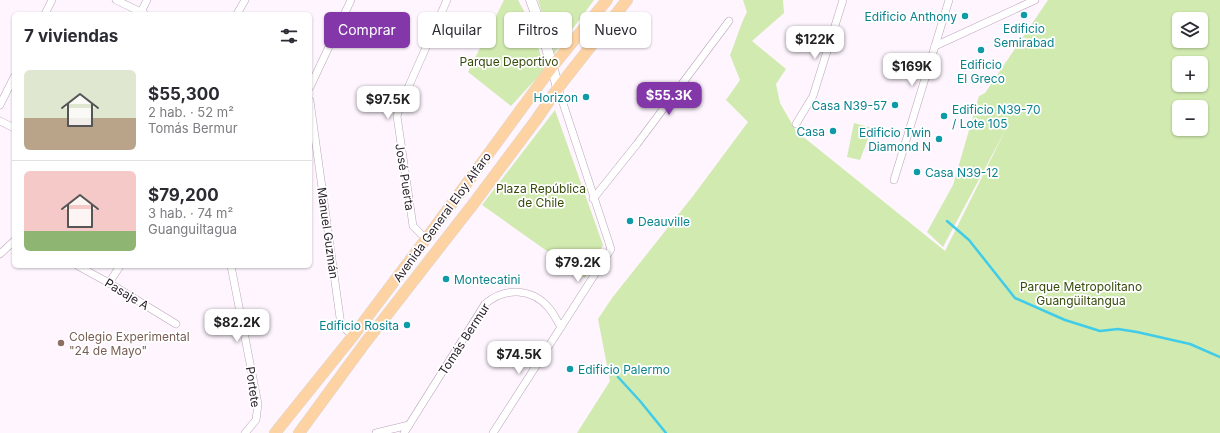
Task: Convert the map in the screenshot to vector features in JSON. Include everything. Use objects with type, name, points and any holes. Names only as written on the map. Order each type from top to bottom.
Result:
[{"type":"main road","points":[[531,0],[542,30],[558,88]]},
{"type":"main road","name":"Avenida General Eloy Alfaro","points":[[275,433],[353,336],[552,67],[607,0]]},
{"type":"main road","name":"Avenida General Eloy Alfaro","points":[[298,433],[536,120],[558,88],[627,0]]},
{"type":"street","points":[[46,12],[52,0]]},
{"type":"street","points":[[116,0],[140,12]]},
{"type":"street","points":[[142,12],[146,0]]},
{"type":"street","points":[[238,12],[245,0]]},
{"type":"street","points":[[312,83],[351,0]]},
{"type":"street","name":"José Puerta","points":[[426,239],[413,226],[397,116],[400,106],[447,0]]},
{"type":"street","points":[[796,124],[814,96],[843,0]]},
{"type":"street","points":[[894,180],[949,0]]},
{"type":"street","points":[[935,46],[1035,0]]},
{"type":"street","points":[[594,199],[729,21]]},
{"type":"street","points":[[0,105],[12,81]]},
{"type":"street","points":[[493,433],[611,249],[558,88]]},
{"type":"street","name":"Manuel Guzmán","points":[[312,115],[341,325],[353,336]]},
{"type":"street","points":[[0,121],[12,127]]},
{"type":"street","points":[[0,254],[12,243]]},
{"type":"street","name":"Pasaje A","points":[[82,268],[176,324]]},
{"type":"street","points":[[109,283],[119,268]]},
{"type":"street","name":"Portete","points":[[232,268],[258,404],[256,420],[245,433]]},
{"type":"street","name":"Tomás Bermur","points":[[404,433],[485,304],[492,298],[502,293],[516,292],[530,295],[549,308],[561,327]]},
{"type":"street","points":[[376,433],[409,425]]},
{"type":"green space","name":"Parque Deportivo","points":[[504,0],[518,0],[524,12],[504,12],[504,48],[538,48],[545,69],[511,106],[468,72],[480,48],[496,48],[496,16]]},
{"type":"green space","points":[[538,0],[594,0],[585,12],[580,12],[580,19],[572,30],[572,12],[542,12]]},
{"type":"green space","name":"Parque Metropolitano Guangüiltangua","points":[[743,0],[783,0],[784,13],[752,41],[786,69],[776,84],[780,103],[796,131],[945,251],[1007,127],[943,247],[927,232],[953,185],[979,96],[985,93],[1048,0],[1220,0],[1220,433],[577,433],[610,381],[598,319],[612,298],[693,196],[748,122],[726,100],[740,80],[730,55],[747,12]]},
{"type":"green space","points":[[552,48],[558,48],[554,54]]},
{"type":"green space","name":"Plaza República de Chile","points":[[555,110],[603,245],[585,278],[482,205]]},
{"type":"green space","points":[[854,123],[872,128],[860,160],[847,157]]},
{"type":"waterway","points":[[947,221],[969,240],[1015,298],[1065,320],[1100,331],[1118,329],[1137,332],[1190,344],[1220,357]]},
{"type":"waterway","points":[[618,377],[666,433]]},
{"type":"place","name":"Edificio Semirabad","points":[[1024,15]]},
{"type":"place","name":"Edificio Anthony","points":[[965,16]]},
{"type":"place","name":"Edificio El Greco","points":[[981,50]]},
{"type":"place","name":"Horizon","points":[[586,97]]},
{"type":"place","name":"Casa N39-57","points":[[895,105]]},
{"type":"place","name":"Edificio N39-70 / Lote 105","points":[[944,116]]},
{"type":"place","name":"Casa","points":[[833,131]]},
{"type":"place","name":"Edificio Twin Diamond N","points":[[939,139]]},
{"type":"place","name":"Casa N39-12","points":[[917,172]]},
{"type":"place","name":"Deauville","points":[[630,221]]},
{"type":"place","name":"Montecatini","points":[[446,279]]},
{"type":"place","name":"Edificio Rosita","points":[[407,325]]},
{"type":"place","name":"Colegio Experimental \"24 de Mayo\"","points":[[61,343]]},
{"type":"place","name":"Edificio Palermo","points":[[570,369]]}]
